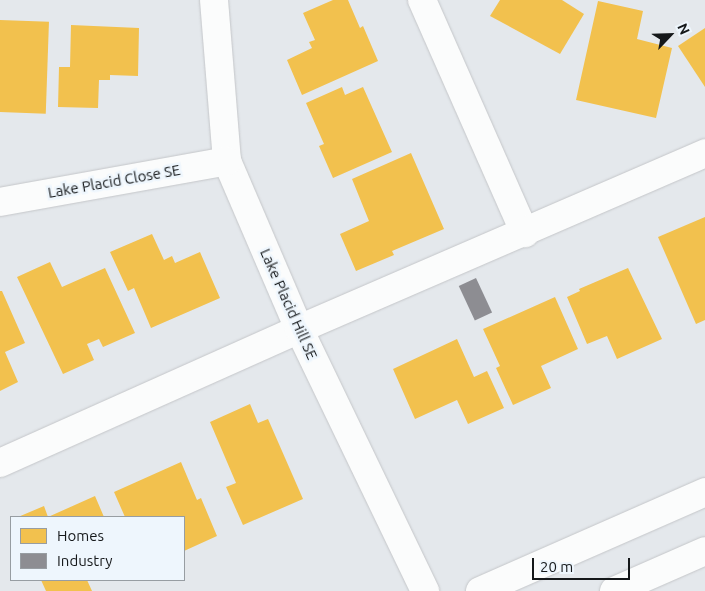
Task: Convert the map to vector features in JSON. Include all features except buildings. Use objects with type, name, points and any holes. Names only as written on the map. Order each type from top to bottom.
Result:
[{"type":"street","name":"Lake Placid Hill SE","points":[[214,0],[227,161],[299,330],[425,591]]},
{"type":"street","points":[[422,0],[525,233]]},
{"type":"street","points":[[0,463],[705,153]]},
{"type":"street","name":"Lake Placid Close SE","points":[[0,202],[227,161]]},
{"type":"street","points":[[480,591],[705,492]]},
{"type":"street","points":[[614,591],[705,551]]}]
